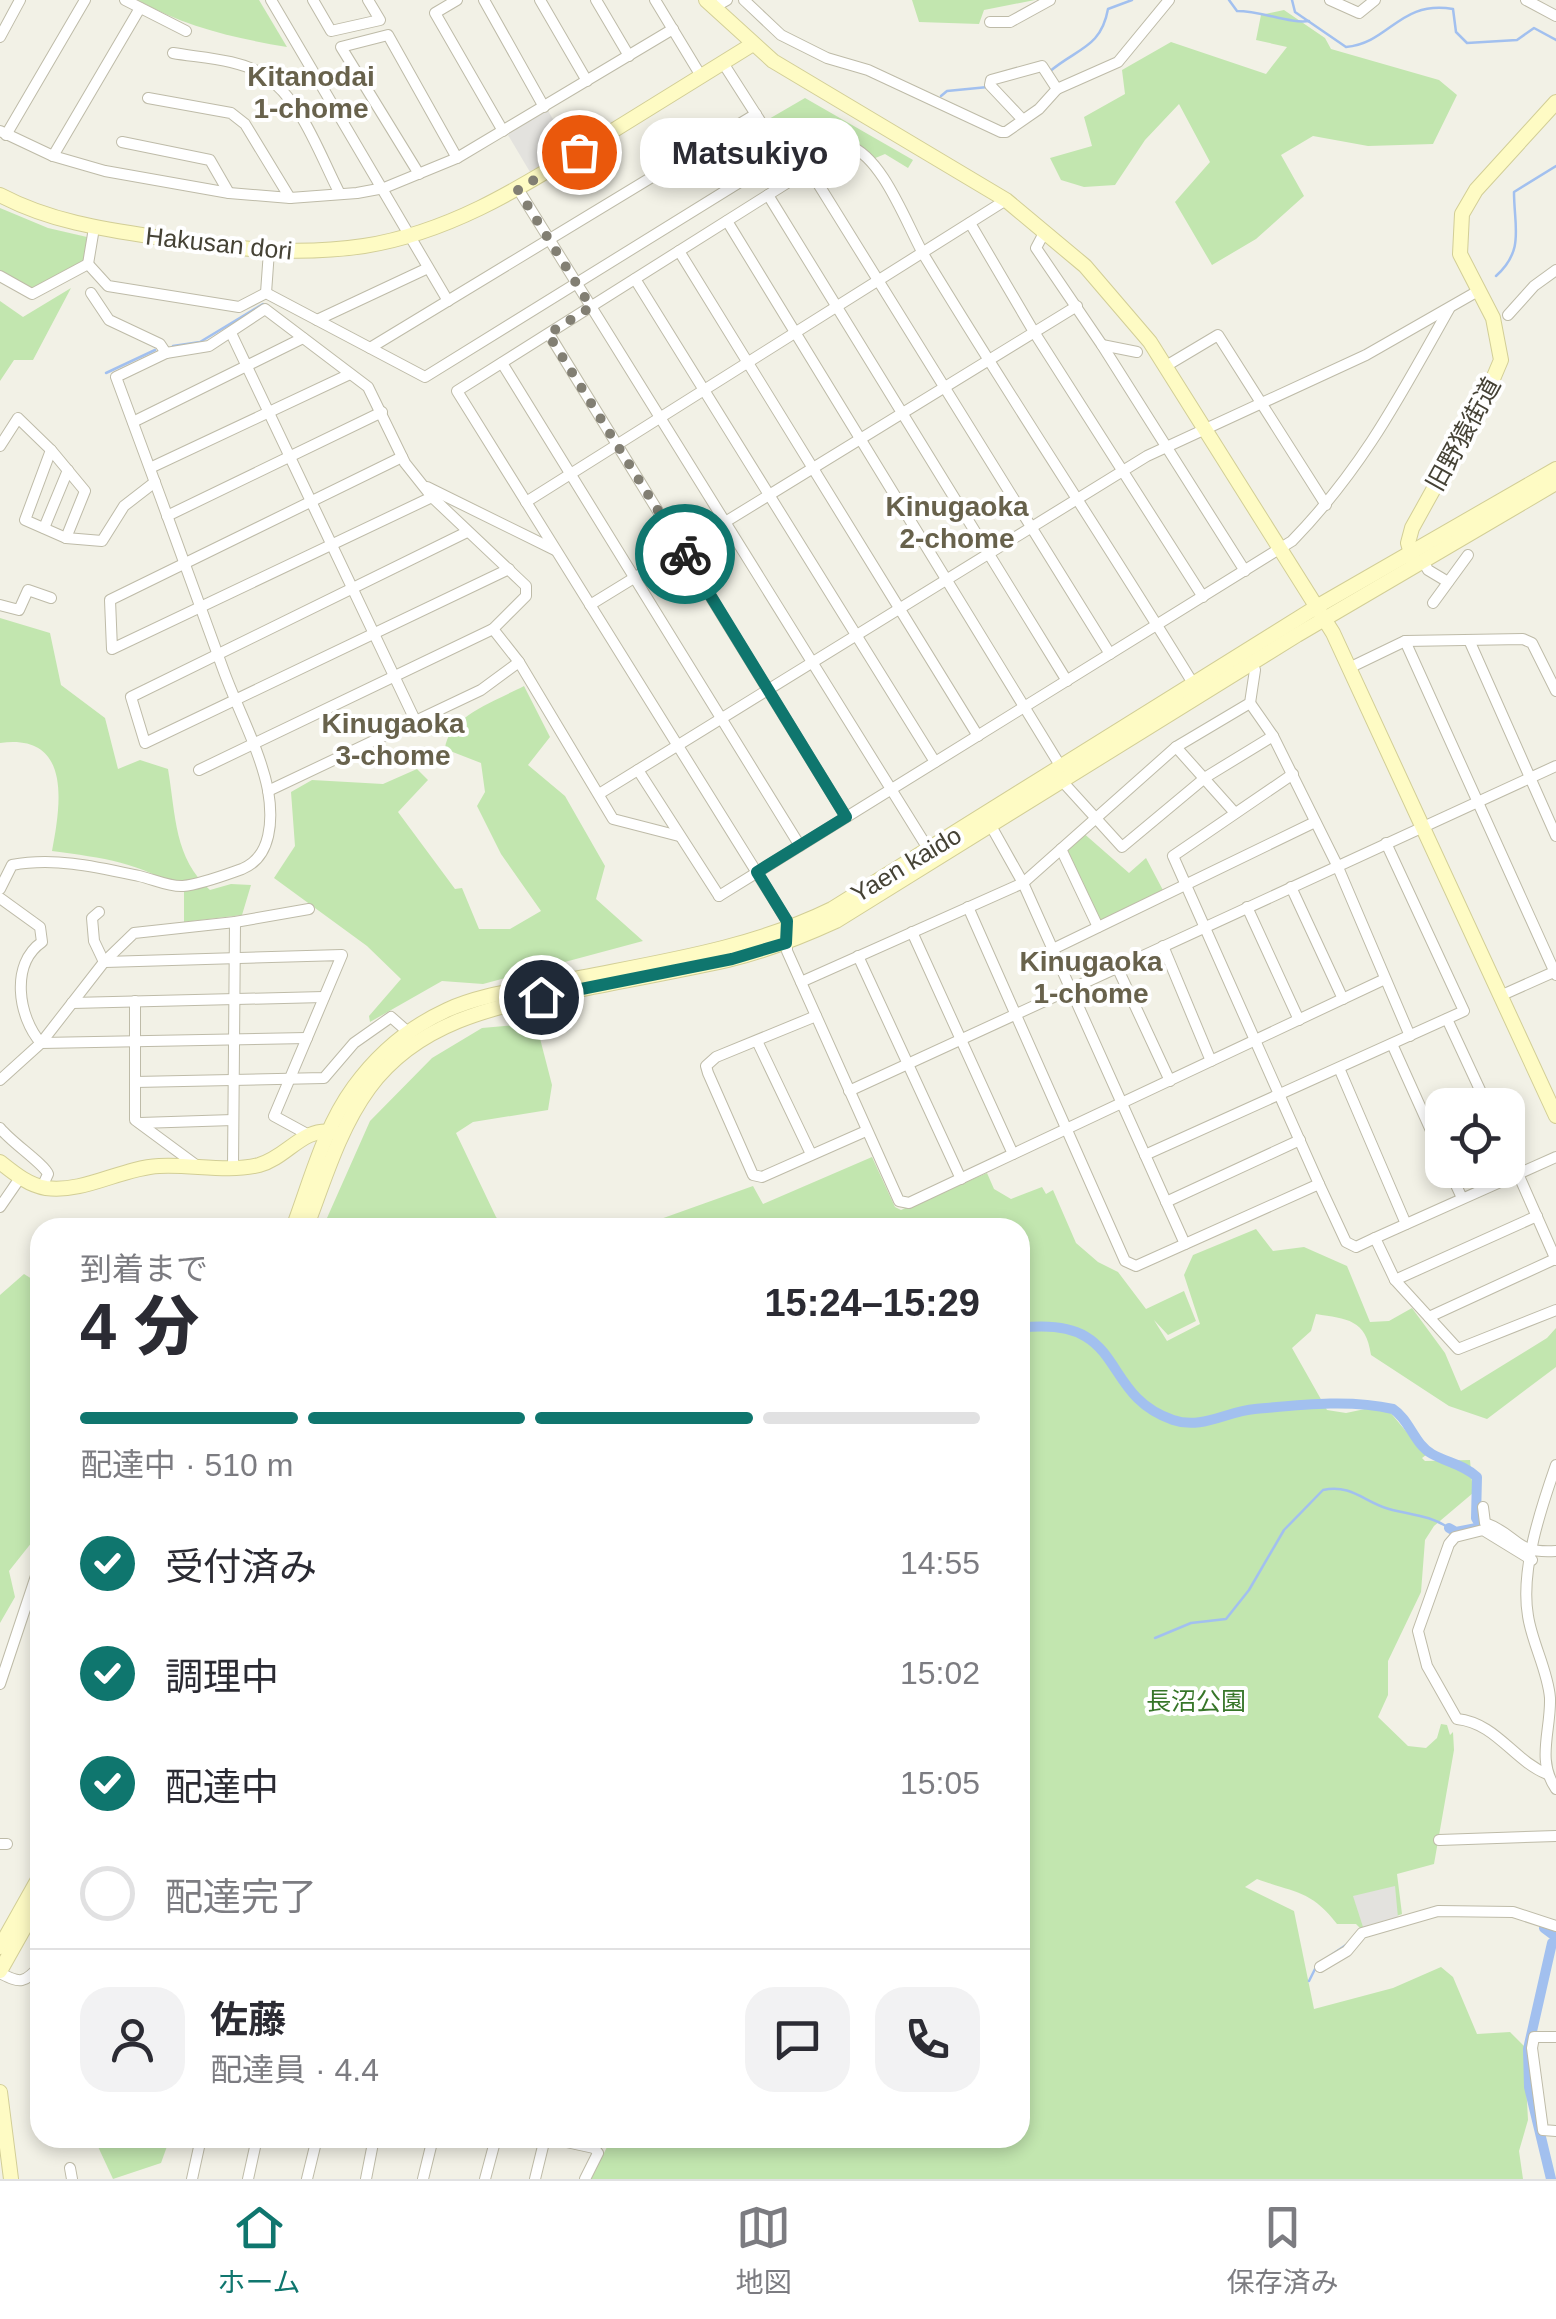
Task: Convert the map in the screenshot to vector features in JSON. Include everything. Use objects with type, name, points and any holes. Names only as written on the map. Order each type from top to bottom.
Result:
[{"type":"street","points":[[0,37],[20,0]]},
{"type":"street","points":[[85,0],[3,133],[53,156],[105,172],[229,193],[290,198],[384,188],[457,158],[673,30]]},
{"type":"street","points":[[126,0],[186,31]]},
{"type":"street","points":[[272,0],[448,301]]},
{"type":"street","points":[[312,0],[331,31],[380,20],[368,0]]},
{"type":"street","points":[[456,0],[435,13],[503,131]]},
{"type":"street","points":[[484,0],[544,107]]},
{"type":"street","points":[[540,0],[587,81]]},
{"type":"street","points":[[596,0],[629,56]]},
{"type":"street","points":[[655,0],[701,76]]},
{"type":"street","points":[[744,0],[770,28],[827,58],[868,70],[1000,132],[1040,109],[1057,88],[1118,62],[1169,0]]},
{"type":"street","points":[[990,22],[1010,22],[1050,0]]},
{"type":"street","points":[[1330,0],[1358,13],[1375,0]]},
{"type":"street","points":[[1526,0],[1556,16]]},
{"type":"street","points":[[715,3],[753,44],[795,75],[1006,200],[1045,230],[1124,309],[1166,366],[1321,612],[1556,1116]]},
{"type":"street","points":[[53,156],[140,8]]},
{"type":"street","points":[[419,174],[341,47],[388,34],[457,158]]},
{"type":"street","name":"Hakusan dori","points":[[0,195],[47,216],[94,228],[269,251],[343,249],[410,236],[456,220],[518,190],[753,44]]},
{"type":"street","points":[[173,53],[239,65],[263,74],[284,93],[340,194]]},
{"type":"street","points":[[723,62],[796,177]]},
{"type":"street","points":[[1022,120],[990,85],[991,80],[1042,66],[1057,88]]},
{"type":"street","points":[[148,98],[231,113],[245,124],[290,198]]},
{"type":"street","name":"旧野猿街道","points":[[1416,559],[1409,534],[1500,366],[1499,336],[1460,254],[1462,214],[1476,190],[1556,102]]},
{"type":"street","points":[[370,348],[756,114]]},
{"type":"street","points":[[122,142],[210,160],[229,193]]},
{"type":"street","points":[[1194,685],[922,252],[876,166],[858,149],[849,146],[809,169],[457,392],[787,921],[787,936],[800,982],[899,1201],[909,1203],[1386,979]]},
{"type":"street","points":[[266,293],[425,377],[782,156]]},
{"type":"street","points":[[809,169],[1110,654]]},
{"type":"street","points":[[518,190],[932,855]]},
{"type":"street","points":[[768,195],[1068,681]]},
{"type":"street","points":[[526,502],[1006,200]]},
{"type":"street","points":[[728,220],[1061,774],[1093,819],[1122,847],[1206,778],[1273,736]]},
{"type":"street","points":[[970,223],[1121,472],[1203,597]]},
{"type":"street","points":[[88,264],[94,228]]},
{"type":"street","points":[[1045,230],[1036,248],[1102,344],[1245,571]]},
{"type":"street","points":[[266,293],[269,251]]},
{"type":"street","points":[[679,251],[978,736]]},
{"type":"street","points":[[0,276],[32,294],[88,264]]},
{"type":"street","points":[[88,264],[108,286],[239,308],[266,293]]},
{"type":"street","points":[[317,320],[428,268]]},
{"type":"street","points":[[1508,314],[1534,286],[1556,270]]},
{"type":"street","points":[[636,279],[935,762]]},
{"type":"street","points":[[599,794],[1166,446],[1366,355],[1478,290]]},
{"type":"street","points":[[91,294],[108,320],[160,344],[166,353]]},
{"type":"street","points":[[590,605],[1077,306]]},
{"type":"street","points":[[719,896],[1281,548],[1326,506],[1381,432],[1450,308]]},
{"type":"street","points":[[0,889],[12,865],[28,862],[63,862],[184,886],[258,861],[268,842],[268,791],[251,744],[235,701],[218,654],[200,607],[168,516],[116,377],[166,353],[209,346],[265,309],[368,388],[402,457],[422,484],[526,586],[526,596],[493,629],[251,744],[200,770]]},
{"type":"street","points":[[231,333],[416,720]]},
{"type":"street","points":[[548,334],[846,817]]},
{"type":"street","points":[[1166,366],[1218,335],[1326,506]]},
{"type":"street","points":[[133,422],[303,338]]},
{"type":"street","points":[[1102,344],[1137,352]]},
{"type":"street","points":[[502,363],[800,846]]},
{"type":"street","points":[[150,468],[350,374]]},
{"type":"street","points":[[168,516],[382,412]]},
{"type":"street","points":[[0,446],[18,418],[52,450],[86,491],[66,538]]},
{"type":"street","points":[[52,450],[25,520],[66,538],[102,541],[124,506],[155,482]]},
{"type":"street","points":[[402,457],[110,600],[112,649],[432,497]]},
{"type":"street","name":"Yaen kaido","points":[[1416,559],[1556,469]]},
{"type":"street","points":[[44,528],[68,470]]},
{"type":"street","name":"Yaen kaido","points":[[932,855],[1194,685],[1556,483]]},
{"type":"street","points":[[422,484],[556,551]]},
{"type":"street","points":[[468,532],[131,697],[145,743],[509,570]]},
{"type":"street","points":[[1433,603],[1468,555]]},
{"type":"street","points":[[1416,559],[1448,582]]},
{"type":"street","points":[[0,605],[18,610],[28,590],[51,598]]},
{"type":"street","name":"Yaen kaido","points":[[309,1218],[336,1133],[387,1067],[415,1043],[455,1020],[493,1007],[732,959],[787,936],[991,826],[1061,774],[1252,663],[1321,612]]},
{"type":"street","points":[[493,629],[519,662],[613,818],[679,836]]},
{"type":"street","points":[[1349,668],[1404,642],[1523,638],[1532,642],[1556,691]]},
{"type":"street","points":[[1468,640],[1556,836]]},
{"type":"street","points":[[1404,642],[1555,972],[1500,996]]},
{"type":"street","points":[[268,791],[481,690],[519,662]]},
{"type":"street","points":[[1252,663],[1255,670],[1250,704],[1273,736],[1337,865],[1410,1036]]},
{"type":"street","points":[[800,982],[1023,883],[1176,748],[1250,704]]},
{"type":"street","points":[[1176,748],[1234,813]]},
{"type":"street","points":[[849,1092],[1556,766]]},
{"type":"street","points":[[638,770],[719,896]]},
{"type":"street","points":[[638,770],[719,896]]},
{"type":"street","points":[[1293,774],[1176,850],[1173,856],[1346,1242],[1356,1247],[1485,1188]]},
{"type":"street","points":[[1053,949],[1316,822]]},
{"type":"street","points":[[991,826],[1023,883],[1185,1244]]},
{"type":"street","points":[[1145,1156],[1464,1012],[1386,842]]},
{"type":"street","points":[[1061,849],[1098,927]]},
{"type":"street","points":[[1291,886],[1343,1000]]},
{"type":"street","points":[[0,898],[40,928],[42,942],[26,957],[22,980],[30,1030],[41,1043]]},
{"type":"street","points":[[1247,907],[1299,1020]]},
{"type":"street","points":[[968,908],[1125,1262],[1136,1266],[1320,1184]]},
{"type":"street","points":[[0,1080],[41,1043],[104,962],[134,932],[234,922],[309,909]]},
{"type":"street","points":[[99,912],[92,918],[94,941],[104,962]]},
{"type":"street","points":[[233,1168],[234,922]]},
{"type":"street","points":[[912,932],[1013,1154]]},
{"type":"street","name":"Yaen kaido","points":[[298,1218],[361,1078],[408,1032],[466,1002],[787,936]]},
{"type":"street","points":[[1163,946],[1211,1061]]},
{"type":"street","points":[[104,962],[342,955],[274,1116],[307,1134],[336,1133]]},
{"type":"street","points":[[858,956],[961,1179]]},
{"type":"street","points":[[1117,967],[1170,1080]]},
{"type":"street","points":[[72,1003],[324,997]]},
{"type":"street","points":[[135,1002],[135,1120],[198,1166]]},
{"type":"street","points":[[816,1016],[716,1057],[706,1066],[753,1174],[762,1176],[866,1131]]},
{"type":"street","points":[[135,1082],[324,1078],[354,1044],[391,1017],[408,1032]]},
{"type":"street","points":[[1447,1019],[1478,1088]]},
{"type":"street","points":[[41,1043],[307,1038]]},
{"type":"street","points":[[757,1041],[811,1154]]},
{"type":"street","points":[[1392,1044],[1425,1117]]},
{"type":"street","points":[[1339,1068],[1406,1224]]},
{"type":"street","points":[[138,1123],[233,1120]]},
{"type":"street","points":[[0,1128],[13,1145],[46,1168],[48,1174],[42,1187]]},
{"type":"street","points":[[0,1162],[20,1178],[42,1187],[74,1187],[142,1168],[254,1166],[276,1158],[307,1134]]},
{"type":"street","points":[[1166,1202],[1300,1140]]},
{"type":"street","points":[[1525,1171],[1556,1157]]},
{"type":"street","points":[[0,1207],[20,1178]]},
{"type":"street","points":[[1457,1188],[1462,1198]]},
{"type":"street","points":[[1429,1317],[1556,1260],[1525,1188]]},
{"type":"street","points":[[1395,1280],[1538,1216]]},
{"type":"street","points":[[1375,1238],[1395,1280],[1458,1349],[1556,1310]]},
{"type":"street","points":[[1556,1465],[1536,1519],[1526,1610],[1550,1697],[1544,1753],[1547,1774],[1556,1789]]},
{"type":"street","points":[[1483,1507],[1484,1522],[1501,1528],[1532,1557]]},
{"type":"street","points":[[1547,1774],[1532,1768],[1484,1726],[1457,1719],[1428,1666],[1418,1631],[1449,1544],[1456,1538],[1484,1530],[1532,1557],[1556,1551]]},
{"type":"street","points":[[0,1684],[30,1589]]},
{"type":"street","points":[[25,1602],[30,1603]]},
{"type":"street","points":[[1544,1753],[1556,1746]]},
{"type":"street","points":[[1440,1840],[1556,1836]]},
{"type":"street","points":[[2,1939],[30,1893]]},
{"type":"street","points":[[1320,1967],[1347,1951],[1362,1932],[1438,1911],[1514,1912],[1556,1926]]},
{"type":"street","points":[[30,1918],[0,1972],[19,1983],[30,1977]]},
{"type":"street","points":[[1556,2038],[1534,2038],[1532,2048],[1543,2130],[1556,2130]]},
{"type":"street","points":[[0,2092],[7,2172]]},
{"type":"street","points":[[192,2179],[199,2148]]},
{"type":"street","points":[[248,2179],[255,2148]]},
{"type":"street","points":[[307,2179],[315,2148]]},
{"type":"street","points":[[366,2179],[372,2148]]},
{"type":"street","points":[[423,2179],[430,2148]]},
{"type":"street","points":[[485,2179],[493,2148]]},
{"type":"street","points":[[535,2179],[544,2148]]},
{"type":"street","points":[[585,2179],[598,2153],[594,2148]]},
{"type":"green space","points":[[138,0],[259,0],[287,47],[210,30]]},
{"type":"green space","points":[[912,0],[1035,0],[984,10],[979,24],[919,22]]},
{"type":"green space","points":[[1284,10],[1325,38],[1331,49],[1439,80],[1457,95],[1433,144],[1368,146],[1313,136],[1281,155],[1304,196],[1256,239],[1212,265],[1175,202],[1210,162],[1179,104],[1145,140],[1115,185],[1084,187],[1061,180],[1050,158],[1092,146],[1084,117],[1125,94],[1122,70],[1171,42],[1266,74],[1287,47],[1256,40],[1261,15]]},
{"type":"green space","points":[[805,98],[913,160],[908,168],[885,154],[873,159],[860,147],[796,175],[762,123]]},
{"type":"green space","points":[[0,208],[48,228],[87,237],[85,261],[32,290],[0,270]]},
{"type":"green space","points":[[71,288],[33,360],[14,360],[0,381],[0,301],[23,317]]},
{"type":"green space","points":[[0,618],[50,633],[61,685],[105,718],[118,769],[140,760],[168,769],[178,835],[189,864],[210,890],[231,884],[251,885],[242,915],[184,922],[184,891],[168,881],[121,863],[52,851],[58,794],[50,760],[40,749],[23,743],[0,743]]},
{"type":"green space","points":[[524,686],[550,737],[528,765],[565,796],[605,866],[596,899],[643,941],[483,984],[442,981],[370,1022],[369,1016],[401,979],[367,946],[274,878],[295,846],[291,792],[312,780],[383,784],[417,769],[428,780],[398,812],[455,889],[462,888],[479,929],[510,929],[541,911],[501,854],[477,806],[485,792],[481,763],[445,749],[448,737],[464,718]]},
{"type":"green space","points":[[1081,831],[1129,873],[1146,858],[1165,894],[1098,927],[1061,849]]},
{"type":"green space","points":[[536,1023],[552,1085],[548,1110],[473,1122],[456,1133],[497,1218],[327,1218],[370,1121],[432,1058],[482,1028]]},
{"type":"green space","name":"長沼公園","points":[[872,1157],[895,1207],[901,1210],[987,1173],[994,1189],[1011,1199],[1042,1187],[1046,1194],[1053,1190],[1076,1243],[1098,1262],[1118,1272],[1146,1309],[1184,1291],[1196,1321],[1168,1335],[1154,1320],[1167,1341],[1200,1324],[1184,1275],[1193,1255],[1256,1229],[1273,1251],[1304,1247],[1347,1266],[1370,1322],[1389,1321],[1412,1308],[1445,1353],[1461,1391],[1547,1338],[1556,1328],[1556,1367],[1487,1419],[1449,1406],[1371,1355],[1365,1334],[1346,1320],[1316,1314],[1311,1331],[1292,1348],[1327,1410],[1346,1413],[1384,1405],[1426,1455],[1422,1458],[1425,1461],[1470,1460],[1473,1493],[1434,1526],[1425,1540],[1421,1592],[1388,1661],[1388,1695],[1378,1717],[1408,1746],[1426,1748],[1437,1738],[1441,1724],[1447,1725],[1450,1735],[1453,1732],[1454,1750],[1434,1864],[1397,1874],[1402,1914],[1361,1929],[1356,1924],[1337,1924],[1319,1905],[1292,1890],[1257,1879],[1245,1887],[1294,1911],[1314,2009],[1393,1988],[1441,1967],[1453,1977],[1477,2034],[1510,2032],[1524,2046],[1528,2120],[1519,2151],[1523,2179],[591,2179],[606,2148],[1030,2148],[1030,1218],[663,1218],[753,1186],[763,1204]]},
{"type":"green space","points":[[24,1274],[30,1278],[30,1545],[9,1571],[15,1597],[0,1623],[0,1295]]},
{"type":"green space","points":[[99,2148],[166,2148],[161,2163],[113,2179]]},
{"type":"shaded area","points":[[547,109],[570,148],[530,172],[505,130]]},
{"type":"shaded area","points":[[1395,1886],[1398,1918],[1363,1927],[1353,1896]]},
{"type":"waterway","points":[[1049,72],[1094,40],[1108,9],[1132,0]]},
{"type":"waterway","points":[[1229,0],[1237,11],[1309,21]]},
{"type":"waterway","points":[[1292,0],[1295,12],[1346,47],[1374,38],[1407,16],[1435,8],[1453,9],[1456,32],[1467,43],[1517,40],[1534,28],[1556,40]]},
{"type":"waterway","points":[[941,96],[947,91],[988,87]]},
{"type":"waterway","points":[[1496,276],[1514,247],[1514,192],[1556,166]]},
{"type":"waterway","points":[[173,346],[200,342],[263,304]]},
{"type":"waterway","points":[[106,373],[155,350]]},
{"type":"waterway","points":[[1030,1328],[1055,1327],[1079,1333],[1109,1359],[1132,1393],[1149,1408],[1173,1420],[1194,1423],[1245,1410],[1306,1405],[1359,1404],[1393,1409],[1426,1450],[1477,1477],[1476,1518],[1480,1525]]},
{"type":"waterway","points":[[1155,1638],[1191,1623],[1226,1619],[1249,1590],[1284,1530],[1323,1490],[1342,1489],[1449,1528]]},
{"type":"waterway","points":[[1449,1528],[1456,1532],[1486,1526]]},
{"type":"waterway","points":[[1544,1928],[1556,1937]]},
{"type":"waterway","points":[[1551,2179],[1529,2087],[1528,2049],[1552,1943]]},
{"type":"waterway","points":[[1324,1960],[1346,1945]]},
{"type":"waterway","points":[[1309,1981],[1315,1969]]},
{"type":"way so far","points":[[579,152],[518,190],[591,307],[548,334],[685,554]]},
{"type":"place","name":"Matsukiyo","points":[[579,152]]},
{"type":"district","name":"Kitanodai 1-chome","points":[[311,92]]},
{"type":"district","name":"Kinugaoka 2-chome","points":[[957,522]]},
{"type":"district","name":"Kinugaoka 3-chome","points":[[393,739]]},
{"type":"district","name":"Kinugaoka 1-chome","points":[[1091,977]]},
{"type":"route","points":[[541,997],[732,959],[786,943],[787,921],[757,872],[846,817],[685,554]]}]
